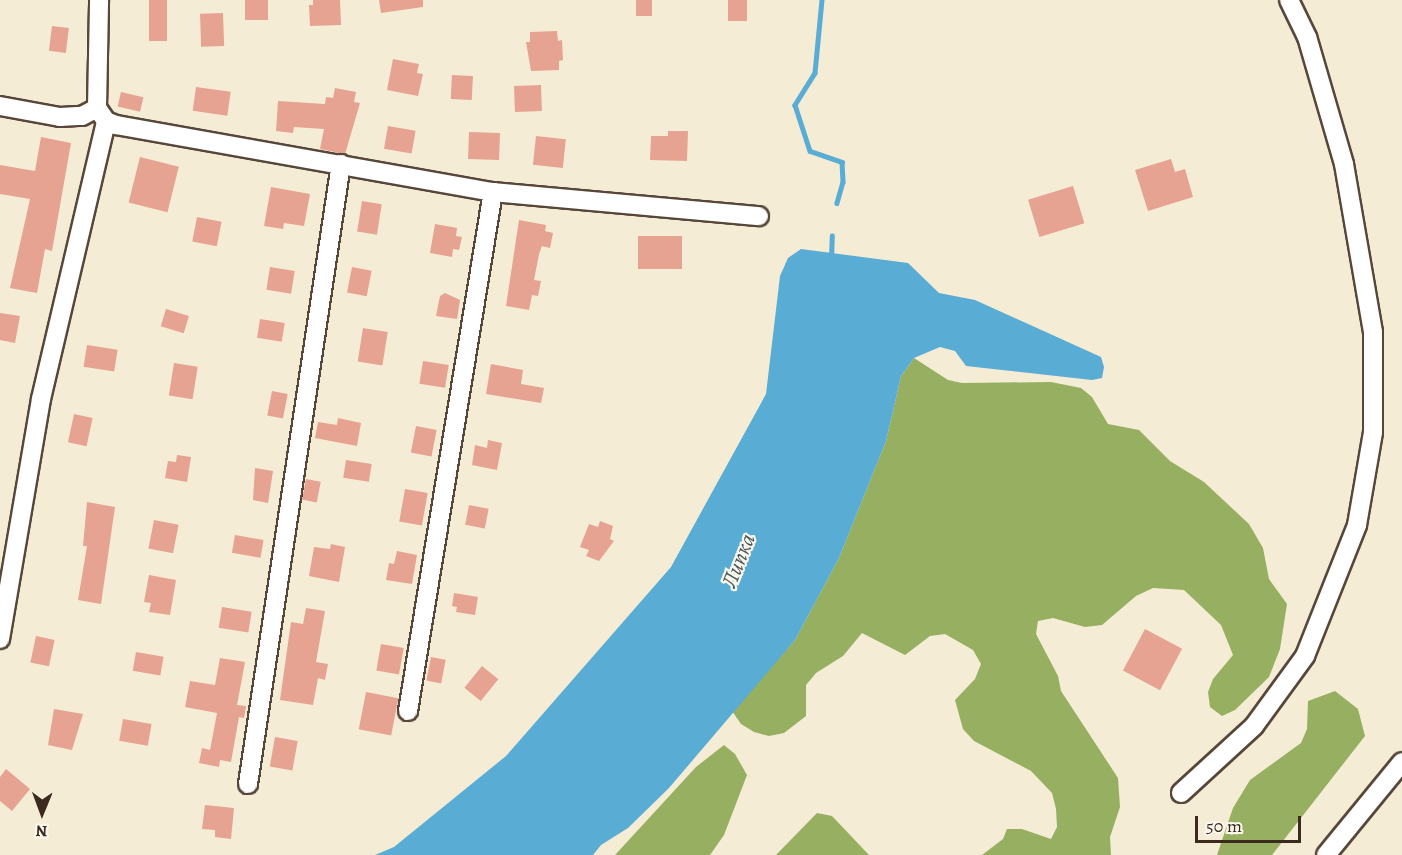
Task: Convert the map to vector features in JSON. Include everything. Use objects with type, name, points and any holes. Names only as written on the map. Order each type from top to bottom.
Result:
[{"type":"street","points":[[0,639],[41,399],[101,114],[99,0]]},
{"type":"street","points":[[1181,793],[1254,726],[1305,656],[1357,525],[1373,432],[1373,332],[1344,164],[1307,37],[1289,0]]},
{"type":"street","points":[[0,106],[60,117],[101,114],[341,164],[493,192],[759,216]]},
{"type":"street","points":[[248,784],[341,164]]},
{"type":"street","points":[[408,711],[493,192]]},
{"type":"street","points":[[1326,855],[1402,762]]},
{"type":"green space","points":[[914,358],[948,380],[962,383],[1051,382],[1081,388],[1092,397],[1108,424],[1139,430],[1170,461],[1204,482],[1249,524],[1263,548],[1269,579],[1287,604],[1280,649],[1269,677],[1235,710],[1222,716],[1210,707],[1208,692],[1213,679],[1233,655],[1221,625],[1184,590],[1153,588],[1136,596],[1102,625],[1085,627],[1053,618],[1038,621],[1036,634],[1058,676],[1061,691],[1118,778],[1120,807],[1110,837],[1111,855],[982,855],[1003,839],[1007,829],[1022,829],[1051,839],[1057,827],[1056,809],[1052,793],[1031,771],[974,741],[963,729],[955,700],[975,679],[981,664],[973,650],[945,634],[930,636],[905,655],[862,633],[843,656],[816,673],[806,685],[806,716],[784,733],[769,736],[754,732],[741,724],[732,711],[795,640],[839,558],[886,441],[901,376]]},
{"type":"green space","points":[[1335,691],[1358,709],[1365,736],[1272,855],[1217,855],[1233,808],[1250,780],[1301,743],[1307,729],[1308,701]]},
{"type":"green space","points":[[724,745],[735,754],[747,775],[724,835],[710,855],[615,855],[696,767]]},
{"type":"green space","points":[[817,813],[832,816],[869,855],[776,855]]},
{"type":"water","points":[[801,249],[908,263],[939,293],[975,300],[1101,357],[1104,367],[1102,378],[1092,380],[966,366],[955,351],[940,347],[914,358],[901,376],[886,441],[839,558],[795,640],[669,788],[628,828],[601,845],[593,855],[375,855],[394,847],[506,756],[671,567],[766,394],[780,276],[788,258]]},
{"type":"building","points":[[149,0],[167,0],[167,41],[149,41]]},
{"type":"building","points":[[245,0],[268,0],[268,20],[245,20]]},
{"type":"building","points":[[313,0],[340,0],[341,25],[310,26],[309,5],[313,5]]},
{"type":"building","points":[[379,0],[423,0],[423,7],[381,13]]},
{"type":"building","points":[[636,0],[652,0],[652,16],[636,16]]},
{"type":"building","points":[[728,0],[747,0],[747,21],[728,21]]},
{"type":"building","points":[[223,13],[224,46],[201,47],[200,14]]},
{"type":"building","points":[[52,26],[69,28],[66,53],[49,51]]},
{"type":"building","points":[[557,31],[558,41],[562,40],[563,60],[559,61],[559,70],[531,71],[526,42],[530,42],[530,32]]},
{"type":"building","points":[[393,59],[419,64],[417,73],[423,74],[418,96],[387,90]]},
{"type":"building","points":[[452,75],[473,76],[472,100],[451,99]]},
{"type":"building","points":[[541,85],[542,111],[515,112],[514,86]]},
{"type":"building","points":[[196,87],[231,92],[227,116],[193,111]]},
{"type":"building","points":[[335,88],[356,92],[354,102],[360,103],[345,154],[320,149],[324,129],[294,127],[293,133],[276,131],[278,101],[325,104],[326,97],[333,98]]},
{"type":"building","points":[[121,92],[143,97],[140,112],[118,107]]},
{"type":"building","points":[[388,126],[416,131],[412,154],[384,149]]},
{"type":"building","points":[[668,131],[688,131],[687,161],[650,160],[651,136],[668,136]]},
{"type":"building","points":[[469,132],[500,133],[499,160],[468,159]]},
{"type":"building","points":[[536,136],[566,139],[563,168],[533,165]]},
{"type":"building","points":[[41,137],[71,143],[52,251],[45,249],[37,293],[10,288],[30,199],[0,194],[0,165],[35,171]]},
{"type":"building","points":[[140,157],[179,167],[167,212],[129,203]]},
{"type":"building","points":[[1171,159],[1175,172],[1185,169],[1193,197],[1148,211],[1135,170]]},
{"type":"building","points":[[1073,186],[1084,223],[1039,237],[1028,200]]},
{"type":"building","points":[[271,187],[310,194],[304,226],[284,223],[283,229],[264,226]]},
{"type":"building","points":[[362,201],[382,204],[377,235],[357,232]]},
{"type":"building","points":[[197,217],[222,222],[217,246],[192,242]]},
{"type":"building","points":[[519,220],[546,225],[545,231],[553,233],[550,248],[542,246],[539,254],[534,280],[541,281],[538,296],[532,295],[529,310],[506,306]]},
{"type":"building","points":[[435,224],[457,228],[456,236],[462,237],[459,250],[453,249],[452,257],[430,253]]},
{"type":"building","points":[[638,236],[682,236],[682,269],[638,269]]},
{"type":"building","points":[[270,267],[295,271],[291,294],[266,290]]},
{"type":"building","points":[[352,267],[372,271],[367,296],[347,293]]},
{"type":"building","points":[[445,293],[460,300],[457,319],[436,316],[440,296]]},
{"type":"building","points":[[166,309],[189,316],[184,333],[161,326]]},
{"type":"building","points":[[0,313],[20,316],[15,343],[0,340]]},
{"type":"building","points":[[260,319],[285,323],[282,342],[257,338]]},
{"type":"building","points":[[363,328],[388,332],[382,365],[358,362]]},
{"type":"building","points":[[87,345],[118,350],[114,372],[84,367]]},
{"type":"building","points":[[423,361],[449,365],[445,388],[419,384]]},
{"type":"building","points":[[174,363],[198,367],[193,399],[169,396]]},
{"type":"building","points":[[491,364],[523,370],[521,384],[544,388],[541,403],[486,394]]},
{"type":"building","points":[[272,391],[288,394],[283,419],[267,416]]},
{"type":"building","points":[[74,414],[93,418],[87,446],[68,442]]},
{"type":"building","points":[[338,418],[361,423],[357,446],[315,438],[318,422],[337,425]]},
{"type":"building","points":[[416,426],[437,430],[431,457],[411,453]]},
{"type":"building","points":[[488,440],[502,443],[497,470],[472,465],[475,445],[487,448]]},
{"type":"building","points":[[177,455],[191,457],[187,482],[165,478],[168,461],[176,462]]},
{"type":"building","points":[[346,460],[372,464],[369,482],[343,478]]},
{"type":"building","points":[[255,468],[273,471],[268,503],[253,500]]},
{"type":"building","points":[[306,479],[321,482],[317,502],[302,500]]},
{"type":"building","points":[[405,489],[428,493],[422,525],[399,521]]},
{"type":"building","points":[[87,502],[115,507],[101,604],[78,600],[87,546],[83,546]]},
{"type":"building","points":[[469,505],[489,509],[485,528],[465,525]]},
{"type":"building","points":[[154,520],[179,525],[173,553],[148,548]]},
{"type":"building","points":[[600,521],[613,526],[610,539],[614,541],[599,561],[586,556],[589,550],[580,547],[589,524],[598,527]]},
{"type":"building","points":[[235,535],[264,540],[260,558],[232,553]]},
{"type":"building","points":[[331,544],[345,547],[339,582],[309,576],[314,547],[330,549]]},
{"type":"building","points":[[397,551],[417,555],[412,584],[386,580],[389,563],[394,564]]},
{"type":"building","points":[[149,575],[176,580],[170,615],[149,612],[151,603],[144,602]]},
{"type":"building","points":[[454,593],[478,597],[475,615],[456,612],[457,607],[452,606]]},
{"type":"building","points":[[222,607],[252,612],[248,632],[219,628]]},
{"type":"building","points":[[306,608],[325,611],[316,662],[328,664],[325,680],[318,678],[313,705],[280,700],[291,622],[303,624]]},
{"type":"building","points":[[1145,629],[1182,649],[1160,690],[1123,670]]},
{"type":"building","points":[[36,636],[55,640],[49,666],[30,662]]},
{"type":"building","points":[[381,644],[404,648],[399,675],[376,671]]},
{"type":"building","points":[[136,652],[164,657],[160,676],[133,671]]},
{"type":"building","points":[[431,657],[446,660],[441,683],[426,681]]},
{"type":"building","points":[[220,658],[245,662],[237,705],[246,706],[244,718],[239,717],[231,762],[220,760],[219,767],[199,763],[202,748],[210,750],[217,713],[185,707],[190,681],[215,685]]},
{"type":"building","points":[[482,666],[498,679],[481,701],[464,688]]},
{"type":"building","points":[[366,692],[398,698],[391,736],[359,729]]},
{"type":"building","points":[[54,709],[83,714],[72,750],[48,745]]},
{"type":"building","points":[[123,719],[152,724],[148,746],[119,741]]},
{"type":"building","points":[[275,737],[298,741],[292,771],[270,767]]},
{"type":"building","points":[[6,769],[30,789],[12,811],[0,801],[0,777]]},
{"type":"building","points":[[205,805],[234,808],[231,839],[215,837],[215,830],[202,829]]},
{"type":"waterway","name":"Липка","points":[[822,0],[815,73],[795,105],[810,151],[842,162],[843,182],[837,203]]},
{"type":"waterway","name":"Липка","points":[[831,259],[832,236]]}]
